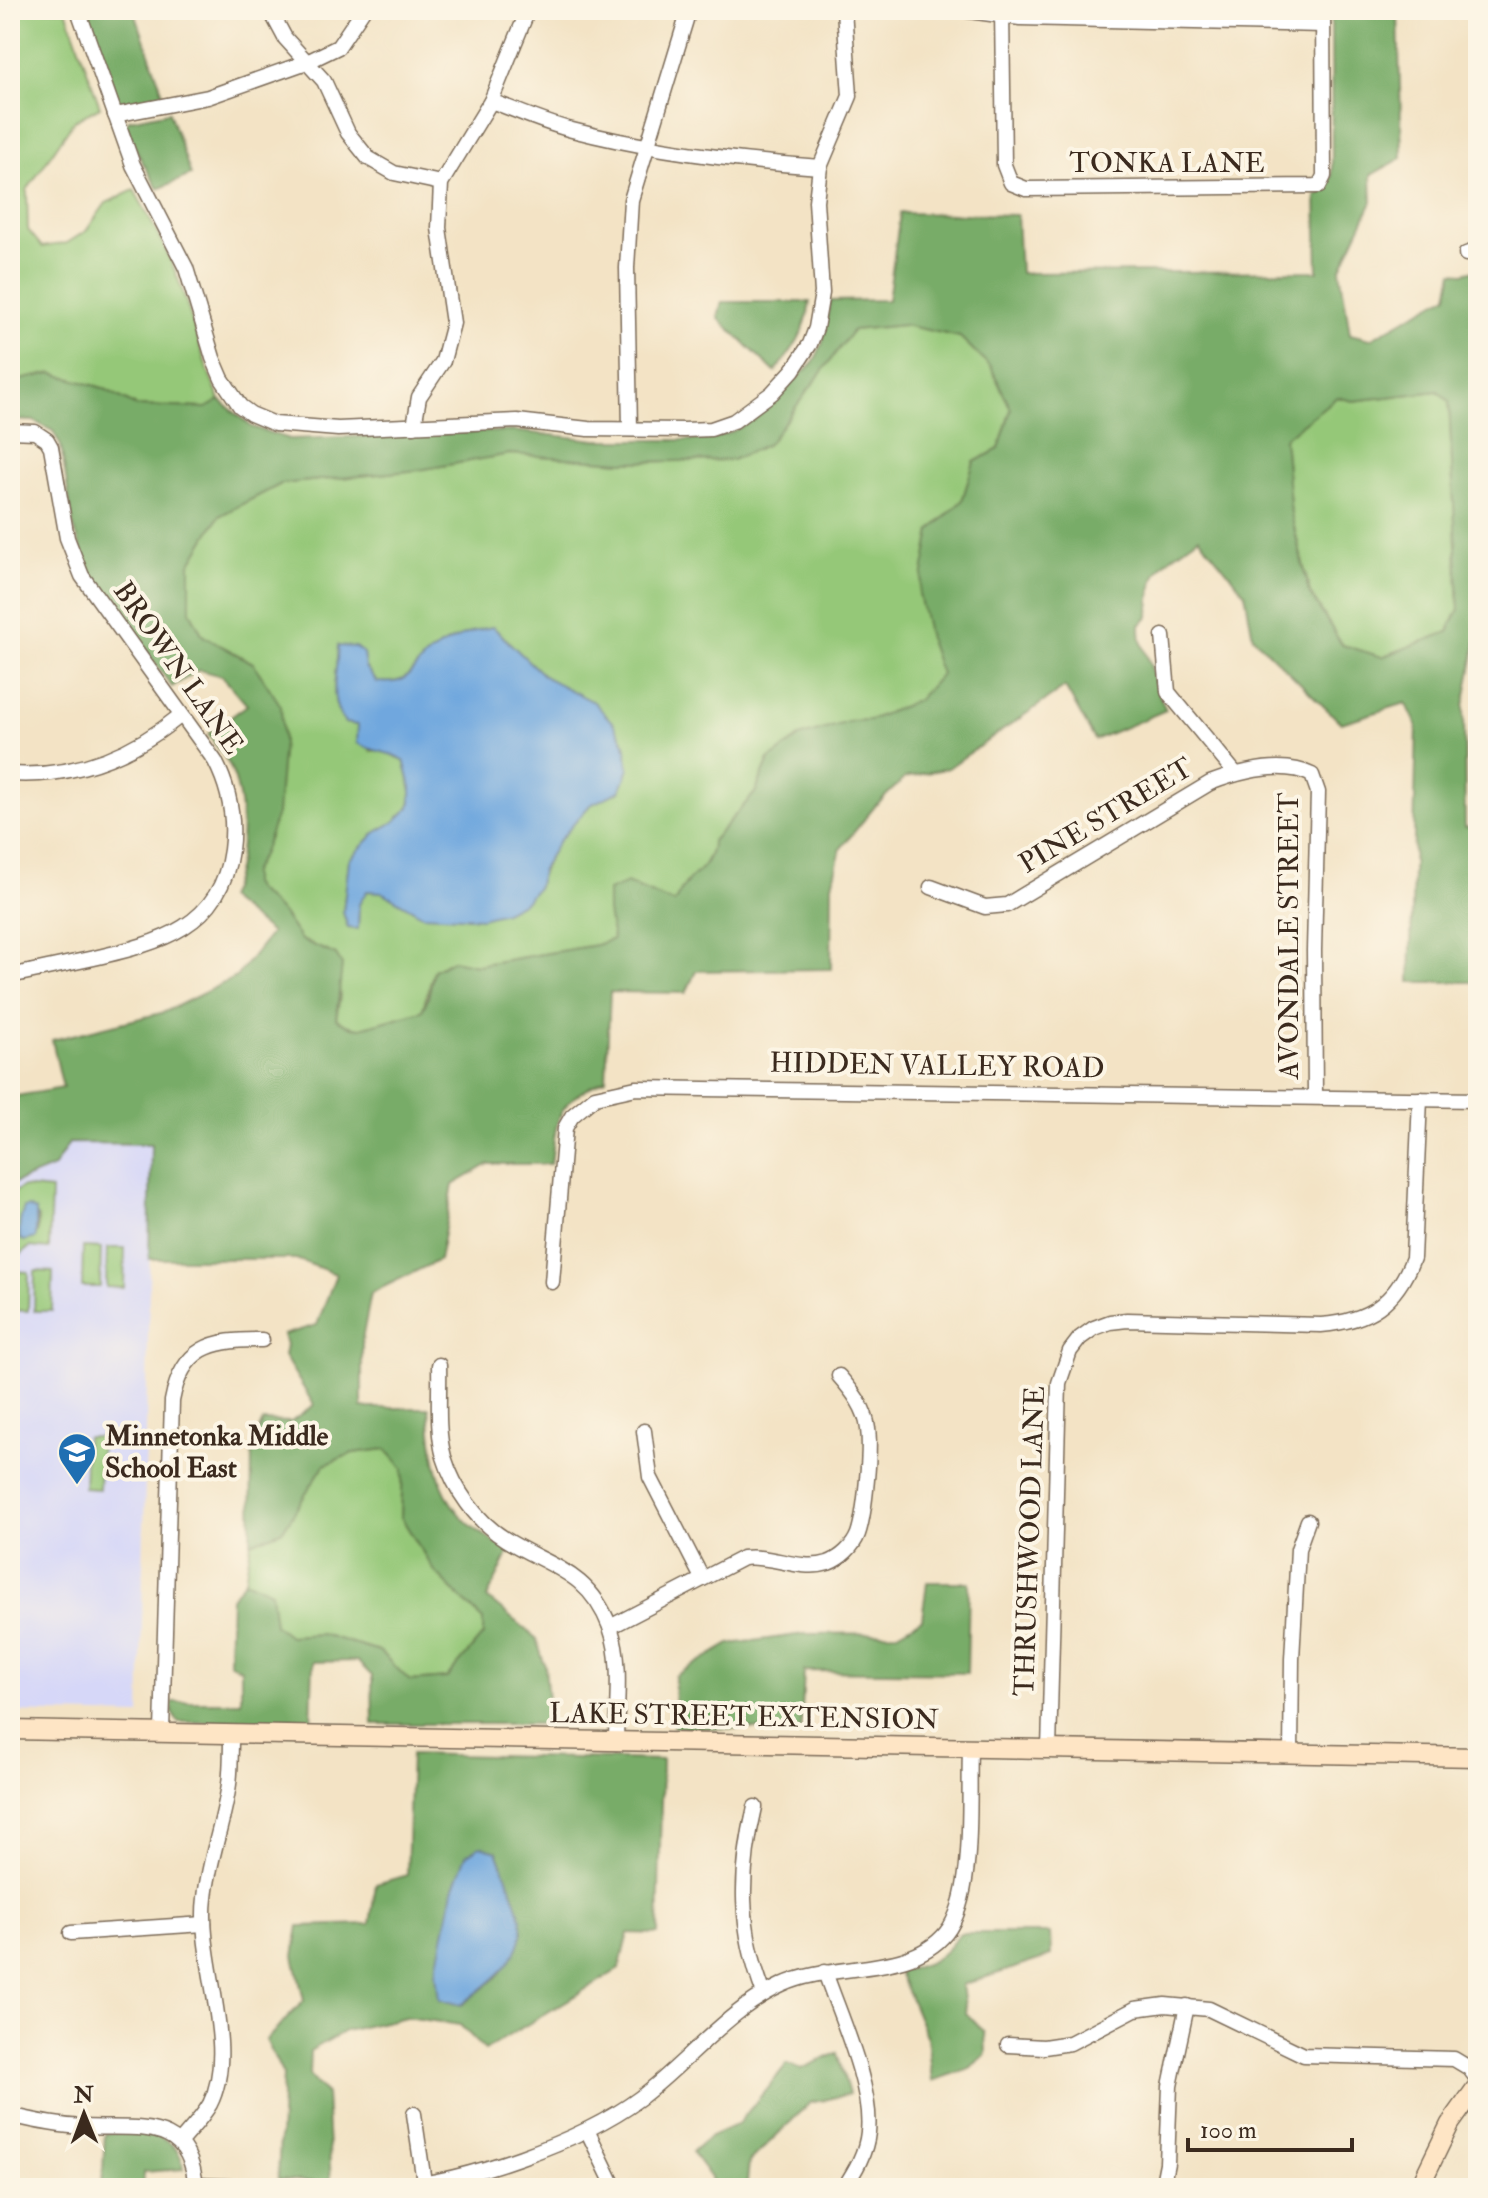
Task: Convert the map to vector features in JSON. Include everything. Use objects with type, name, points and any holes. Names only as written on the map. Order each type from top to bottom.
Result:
[{"type":"street","points":[[78,10],[133,165],[186,268],[222,379],[240,406],[251,414],[275,424],[338,429],[517,421],[568,427],[711,429],[734,421],[772,393],[803,357],[816,328],[822,293],[816,201],[820,167],[850,96],[844,10]]},
{"type":"street","points":[[270,10],[285,38],[324,81],[348,133],[368,158],[394,173],[441,183]]},
{"type":"street","points":[[115,115],[208,97],[307,62],[338,47],[363,10]]},
{"type":"street","points":[[414,426],[419,397],[443,361],[453,323],[439,228],[441,183],[491,101],[528,10]]},
{"type":"street","points":[[630,429],[627,236],[631,200],[689,10]]},
{"type":"street","points":[[962,10],[1002,14],[1323,18]]},
{"type":"street","name":"TONKA LANE","points":[[1002,14],[1004,165],[1008,179],[1015,186],[1026,189],[1319,186],[1324,176],[1323,18]]},
{"type":"street","points":[[491,101],[569,129],[648,145],[710,157],[820,167]]},
{"type":"street","name":"BROWN LANE","points":[[10,431],[35,432],[51,447],[67,538],[82,576],[223,775],[232,840],[227,870],[211,902],[189,925],[128,950],[10,976]]},
{"type":"street","points":[[1163,636],[1168,692],[1235,773]]},
{"type":"street","points":[[10,774],[51,774],[92,765],[147,741],[181,715]]},
{"type":"street","name":"PINE STREET","points":[[931,887],[985,907],[1007,905],[1210,783],[1235,773],[1282,768],[1312,775]]},
{"type":"street","name":"AVONDALE STREET","points":[[1312,775],[1318,792],[1315,1097]]},
{"type":"street","name":"HIDDEN VALLEY ROAD","points":[[552,1282],[565,1128],[584,1104],[603,1094],[636,1088],[1478,1100]]},
{"type":"street","name":"THRUSHWOOD LANE","points":[[1049,1750],[1059,1383],[1070,1351],[1080,1338],[1094,1328],[1127,1320],[1321,1325],[1342,1324],[1380,1308],[1406,1276],[1413,1258],[1420,1099]]},
{"type":"street","points":[[162,1731],[172,1401],[176,1384],[188,1361],[210,1345],[235,1339],[262,1340]]},
{"type":"street","points":[[439,1365],[439,1414],[444,1455],[460,1493],[480,1518],[503,1538],[570,1573],[598,1605],[610,1627],[616,1666],[616,1743]]},
{"type":"street","points":[[610,1627],[743,1558],[766,1557],[814,1566],[829,1563],[852,1546],[861,1520],[869,1448],[868,1428],[862,1408],[839,1376]]},
{"type":"street","points":[[644,1431],[650,1477],[702,1578]]},
{"type":"street","points":[[1291,1752],[1298,1549],[1308,1521]]},
{"type":"street","name":"LAKE STREET EXTENSION","points":[[10,1730],[1478,1757]]},
{"type":"street","points":[[180,2142],[209,2105],[216,2090],[218,2019],[204,1924],[209,1873],[229,1786],[231,1735]]},
{"type":"street","points":[[391,2188],[477,2171],[587,2130],[639,2099],[764,1994],[807,1975],[908,1959],[922,1954],[947,1932],[962,1900],[966,1879],[970,1749]]},
{"type":"street","points":[[755,1807],[743,1872],[743,1904],[755,1969],[764,1994]]},
{"type":"street","points":[[71,1933],[204,1924]]},
{"type":"street","points":[[825,1972],[864,2088],[868,2111],[865,2146],[844,2188]]},
{"type":"street","points":[[1162,2188],[1167,2163],[1170,2086],[1187,2006]]},
{"type":"street","points":[[1008,2045],[1057,2046],[1070,2043],[1135,2009],[1187,2006],[1209,2009],[1227,2016],[1304,2055],[1454,2059],[1469,2068],[1478,2082],[1450,2124],[1419,2188]]},
{"type":"street","points":[[414,2114],[424,2182]]},
{"type":"street","points":[[10,2116],[46,2124],[158,2130],[180,2142],[188,2153],[196,2186],[269,2188]]},
{"type":"street","points":[[587,2130],[615,2188]]},
{"type":"shaded area","name":"Minnetonka Middle School East","points":[[68,1143],[152,1144],[140,1715],[10,1712],[10,1185],[53,1167]]},
{"type":"green space","points":[[10,10],[66,10],[100,107],[74,121],[27,190],[28,230],[42,247],[67,243],[86,231],[106,203],[134,190],[175,272],[220,400],[207,408],[136,406],[103,388],[52,374],[10,382]]},
{"type":"green space","points":[[86,10],[134,10],[164,96],[122,105],[118,102]]},
{"type":"green space","points":[[1331,10],[1478,10],[1398,13],[1402,158],[1371,175],[1372,202],[1340,270],[1350,334],[1370,339],[1448,295],[1453,272],[1478,269],[1478,633],[1464,706],[1465,827],[1478,828],[1478,982],[1410,982],[1417,725],[1406,703],[1341,723],[1253,637],[1245,593],[1199,537],[1160,569],[1152,587],[1149,617],[1140,625],[1142,643],[1166,710],[1095,740],[1065,687],[948,768],[905,778],[876,805],[841,848],[832,885],[831,969],[696,971],[686,993],[610,992],[606,1079],[578,1095],[562,1111],[555,1132],[551,1164],[489,1164],[453,1185],[439,1260],[371,1293],[362,1340],[362,1408],[429,1408],[437,1470],[448,1499],[468,1523],[509,1552],[487,1598],[536,1638],[545,1666],[550,1724],[373,1724],[372,1676],[357,1661],[313,1662],[311,1723],[178,1722],[172,1713],[172,1702],[241,1702],[241,1669],[229,1662],[231,1598],[245,1580],[271,1592],[275,1625],[289,1636],[321,1634],[379,1651],[410,1681],[447,1678],[483,1635],[483,1620],[435,1572],[401,1517],[403,1468],[386,1449],[353,1453],[324,1465],[283,1530],[251,1543],[252,1446],[263,1421],[291,1422],[314,1405],[284,1356],[286,1345],[283,1335],[317,1325],[336,1274],[296,1259],[149,1259],[151,1144],[69,1143],[54,1167],[10,1185],[10,1097],[63,1088],[52,1040],[165,1012],[236,977],[271,933],[227,898],[240,850],[241,815],[230,766],[208,734],[247,705],[222,676],[199,670],[172,687],[94,579],[73,524],[61,446],[53,431],[34,421],[10,420],[10,382],[52,373],[103,388],[136,406],[206,408],[220,400],[252,427],[290,439],[513,431],[597,440],[705,440],[730,433],[755,419],[814,362],[823,342],[830,301],[888,300],[900,213],[1017,215],[1020,273],[1318,271],[1316,195],[1327,191],[1332,176]],"holes":[[[904,325],[960,337],[991,367],[1011,409],[999,449],[974,462],[962,501],[931,530],[919,594],[941,674],[918,700],[870,720],[851,721],[799,737],[769,760],[755,793],[712,841],[705,863],[687,882],[674,903],[627,883],[608,891],[613,939],[596,945],[477,965],[453,960],[434,970],[422,1011],[361,1028],[336,1019],[342,965],[336,955],[301,940],[282,913],[252,884],[252,872],[263,853],[277,814],[283,742],[281,706],[253,663],[203,636],[190,611],[190,564],[219,516],[281,484],[419,470],[510,454],[623,462],[732,460],[768,444],[853,330]],[[1438,391],[1449,401],[1459,609],[1448,632],[1382,657],[1342,645],[1309,592],[1291,514],[1284,438],[1337,397],[1353,401]]]},
{"type":"green space","points":[[169,112],[191,175],[158,189],[126,125],[129,120]]},
{"type":"green space","points":[[722,302],[810,302],[798,340],[775,372],[718,318]]},
{"type":"green space","points":[[904,325],[960,337],[991,367],[1011,409],[999,449],[974,462],[962,501],[931,530],[930,643],[942,675],[918,700],[870,720],[851,721],[769,760],[755,793],[712,841],[712,850],[700,872],[687,881],[674,903],[660,898],[608,912],[614,939],[596,945],[477,965],[452,960],[434,970],[422,1011],[361,1028],[336,1019],[340,997],[336,955],[301,940],[282,913],[252,884],[252,872],[269,838],[253,663],[203,636],[190,611],[190,564],[219,516],[281,484],[419,470],[510,454],[623,462],[732,460],[768,444],[853,330]],"holes":[[[493,627],[545,677],[568,690],[620,791],[594,803],[573,821],[551,854],[537,888],[422,915],[382,892],[366,891],[359,904],[358,929],[348,928],[343,912],[349,860],[375,833],[408,809],[411,787],[404,760],[381,750],[371,751],[358,725],[345,723],[339,714],[334,686],[338,646],[365,667],[377,682],[388,682],[408,676],[429,654],[443,645],[468,633]]]},
{"type":"green space","points":[[1438,391],[1449,401],[1459,609],[1448,632],[1382,657],[1342,645],[1310,592],[1291,514],[1284,438],[1337,397],[1353,401]]},
{"type":"green space","points":[[22,1187],[51,1190],[49,1249],[30,1247],[15,1259],[10,1256],[10,1195]],"holes":[[[24,1208],[38,1217],[38,1233],[19,1233]]]},
{"type":"green space","points":[[83,1247],[101,1248],[100,1287],[82,1287]]},
{"type":"green space","points":[[107,1248],[125,1248],[124,1288],[106,1287]]},
{"type":"green space","points":[[11,1271],[29,1272],[28,1311],[10,1310]]},
{"type":"green space","points":[[35,1271],[53,1272],[52,1311],[34,1311]]},
{"type":"green space","points":[[86,1437],[101,1437],[99,1489],[84,1488]]},
{"type":"green space","points":[[386,1449],[403,1468],[401,1517],[435,1572],[483,1620],[483,1635],[447,1678],[409,1681],[379,1651],[321,1634],[289,1636],[275,1625],[270,1592],[245,1580],[251,1543],[283,1530],[324,1465],[353,1453]]},
{"type":"green space","points":[[927,1582],[969,1582],[967,1673],[804,1671],[801,1730],[674,1727],[675,1676],[730,1644],[804,1634],[898,1633],[922,1619]]},
{"type":"green space","points":[[411,1754],[662,1760],[658,1934],[628,1933],[619,1969],[485,2050],[460,2025],[406,2017],[345,2031],[310,2051],[309,2075],[326,2094],[331,2183],[278,2179],[283,2075],[266,2040],[304,2001],[294,1956],[299,1926],[370,1924],[376,1884],[407,1875]],"holes":[[[497,1851],[514,1896],[523,1932],[499,1975],[462,2005],[439,1999]]]},
{"type":"green space","points":[[960,1933],[1050,1933],[1051,1956],[962,1985],[966,2013],[985,2033],[986,2054],[970,2068],[932,2081],[927,2038],[899,1972],[934,1960]]},
{"type":"green space","points":[[837,2053],[849,2094],[810,2103],[749,2162],[747,2183],[752,2188],[713,2188],[711,2178],[692,2152],[709,2137],[738,2124],[787,2064],[801,2069]]},
{"type":"green space","points":[[105,2133],[143,2134],[165,2140],[180,2156],[184,2169],[143,2172],[143,2188],[102,2188]]},
{"type":"water","points":[[493,627],[545,677],[594,702],[613,723],[625,743],[629,768],[620,791],[590,805],[558,842],[542,869],[537,888],[524,902],[505,912],[481,918],[422,915],[382,892],[367,891],[359,904],[358,929],[348,928],[343,912],[349,860],[375,833],[408,809],[411,787],[404,760],[357,743],[358,725],[345,723],[339,714],[334,686],[338,646],[355,647],[363,653],[365,667],[377,682],[396,682],[408,676],[429,654],[443,645],[468,633]]},
{"type":"water","points":[[24,1208],[36,1211],[36,1238],[24,1241],[20,1239],[19,1231]]},
{"type":"water","points":[[480,1846],[497,1851],[517,1906],[522,1935],[506,1966],[461,2005],[439,1999],[436,1973],[453,1890],[466,1855]]},
{"type":"place","name":"Minnetonka Middle School East","points":[[77,1486]]}]
